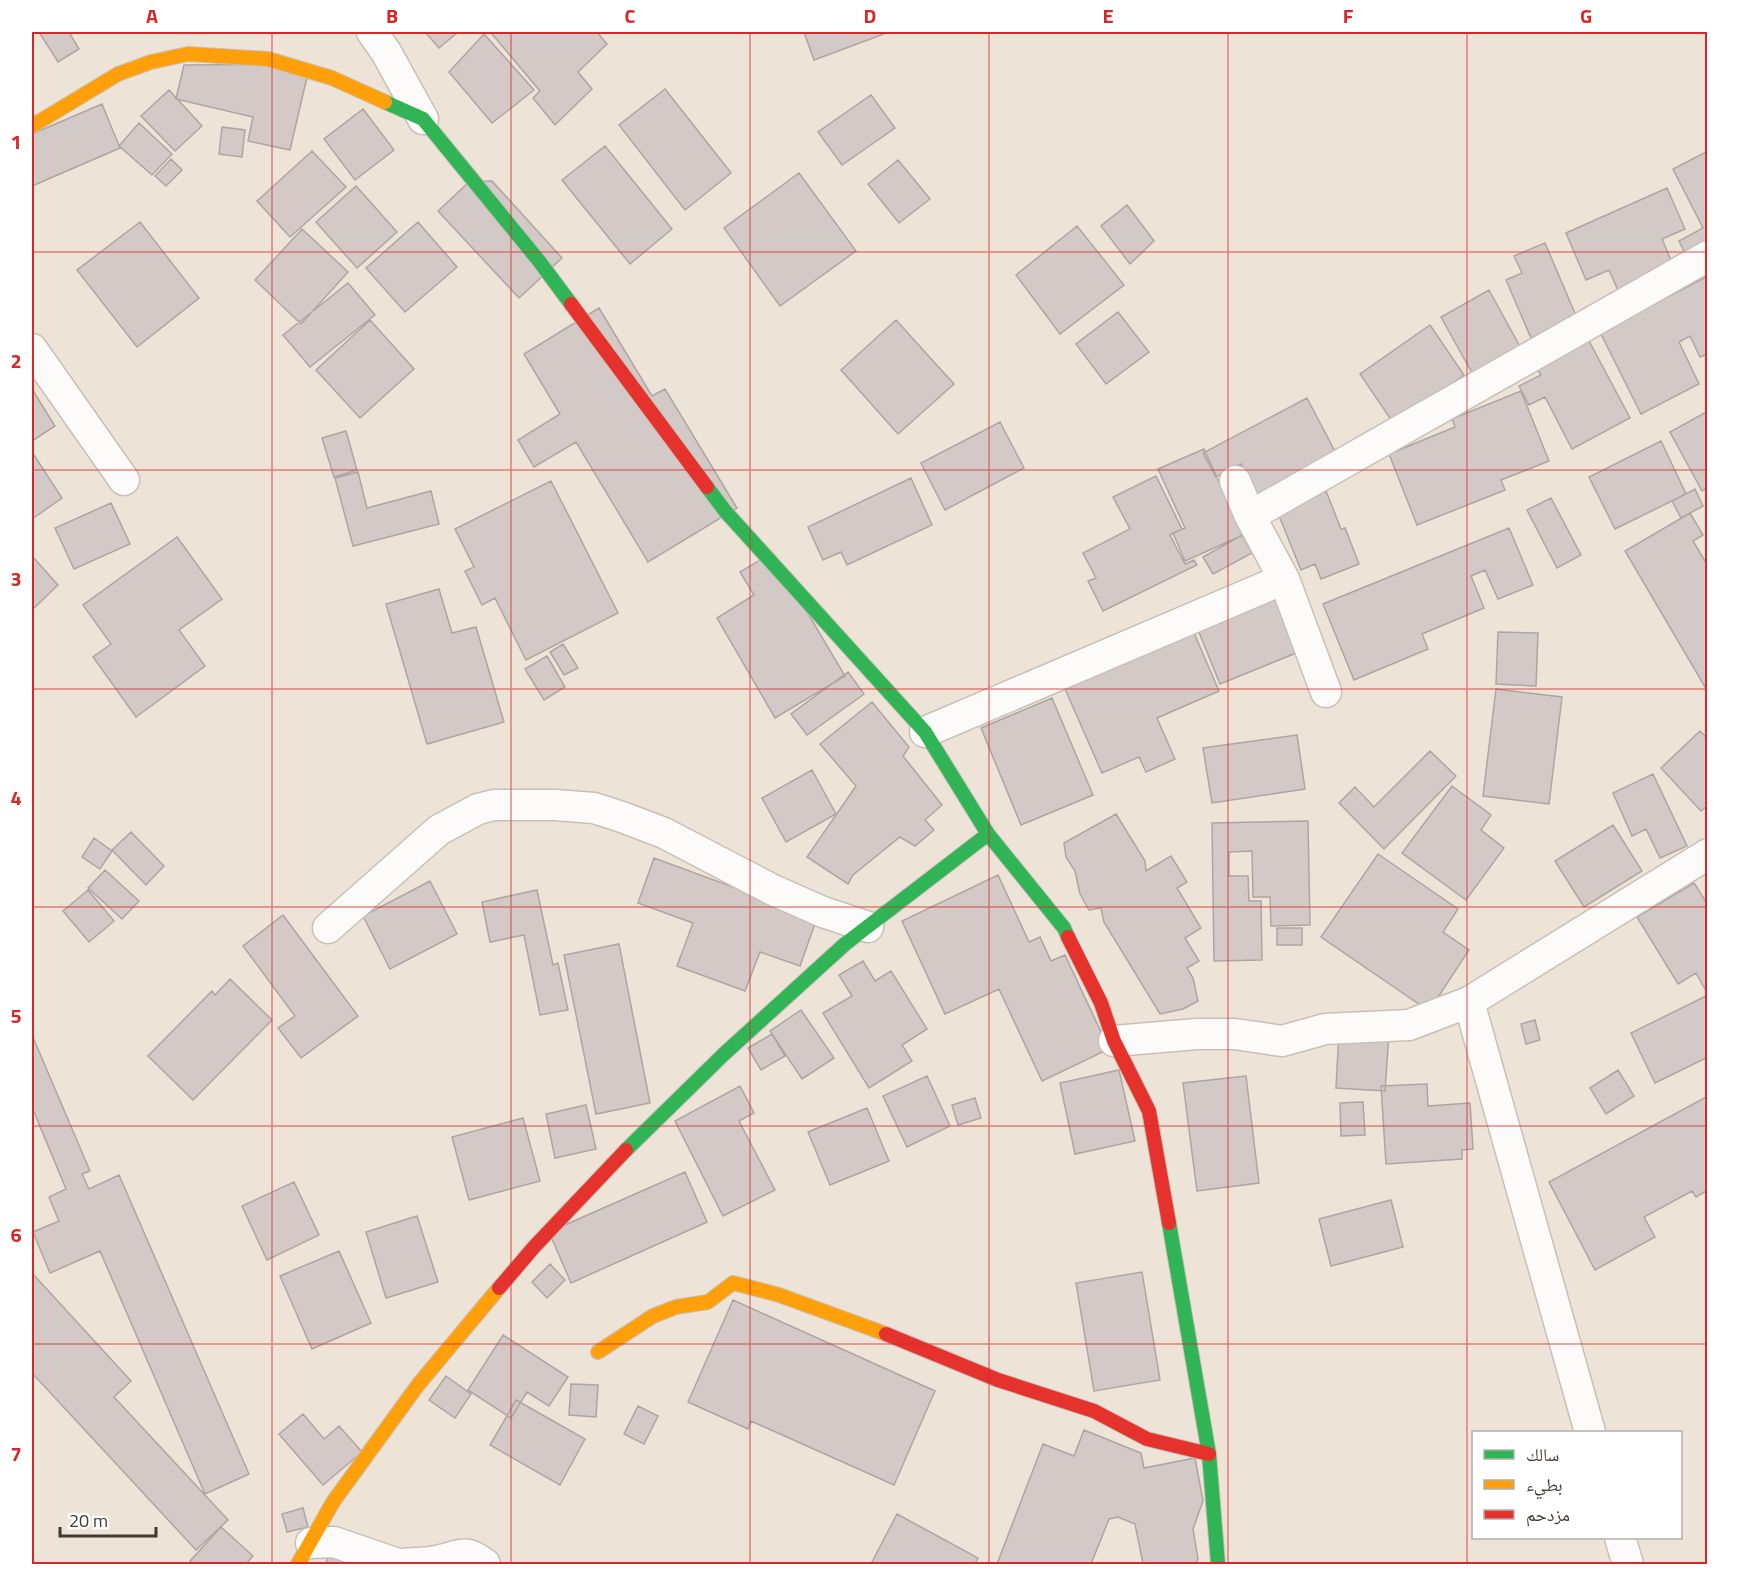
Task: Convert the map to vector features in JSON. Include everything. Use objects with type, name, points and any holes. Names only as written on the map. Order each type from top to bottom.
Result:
[{"type":"street","points":[[372,32],[386,52],[423,119],[539,261],[725,511],[925,732],[988,834],[1064,928],[1101,1003],[1114,1041],[1149,1111],[1209,1454],[1218,1564]]},
{"type":"street","points":[[32,126],[118,74],[150,62],[188,54],[268,59],[332,78],[423,119]]},
{"type":"street","points":[[1250,516],[1707,256]]},
{"type":"street","points":[[32,349],[124,480]]},
{"type":"street","points":[[1235,481],[1250,516],[1284,579],[1326,692]]},
{"type":"street","points":[[925,732],[1284,579]]},
{"type":"street","points":[[328,928],[440,830],[478,809],[494,805],[555,805],[594,808],[622,817],[664,833],[773,890],[823,912],[868,927]]},
{"type":"street","points":[[304,1554],[333,1502],[418,1385],[534,1247],[616,1159],[724,1054],[845,944],[988,834]]},
{"type":"street","points":[[1114,1041],[1197,1034],[1235,1034],[1282,1041],[1325,1029],[1409,1025],[1469,1002],[1707,854]]},
{"type":"street","points":[[1469,1002],[1590,1431]]},
{"type":"street","points":[[598,1352],[653,1316],[676,1307],[708,1302],[733,1282],[790,1299],[909,1343],[998,1380],[1094,1411],[1147,1439],[1209,1454]]},
{"type":"street","points":[[1620,1539],[1628,1564]]},
{"type":"street","points":[[304,1554],[334,1542],[398,1564]]},
{"type":"street","points":[[403,1564],[442,1560],[456,1554],[474,1557],[485,1564]]},
{"type":"building","points":[[39,32],[69,32],[79,49],[58,62]]},
{"type":"building","points":[[425,32],[458,32],[439,48]]},
{"type":"building","points":[[494,32],[597,32],[607,44],[578,72],[592,89],[555,125],[533,98],[540,91],[492,34]]},
{"type":"building","points":[[804,32],[884,32],[884,34],[814,60]]},
{"type":"building","points":[[484,34],[534,90],[492,123],[449,72]]},
{"type":"building","points":[[310,64],[290,150],[248,141],[253,117],[176,99],[184,65]]},
{"type":"building","points":[[665,89],[731,173],[685,210],[619,125]]},
{"type":"building","points":[[169,90],[202,126],[175,151],[141,116]]},
{"type":"building","points":[[871,95],[895,128],[842,165],[818,132]]},
{"type":"building","points":[[102,104],[120,148],[32,186],[32,134]]},
{"type":"building","points":[[363,109],[394,150],[355,180],[324,139]]},
{"type":"building","points":[[139,123],[172,154],[152,175],[119,146]]},
{"type":"building","points":[[222,127],[245,130],[242,157],[219,154]]},
{"type":"building","points":[[605,146],[672,229],[630,264],[562,180]]},
{"type":"building","points":[[312,151],[346,187],[290,237],[257,201]]},
{"type":"building","points":[[1708,151],[1708,244],[1686,255],[1679,241],[1703,228],[1673,169]]},
{"type":"building","points":[[171,159],[182,170],[166,186],[155,176]]},
{"type":"building","points":[[898,160],[930,199],[899,223],[868,184]]},
{"type":"building","points":[[799,173],[856,251],[780,306],[724,228]]},
{"type":"building","points":[[492,181],[562,258],[519,298],[438,211],[469,182]]},
{"type":"building","points":[[356,186],[397,232],[357,268],[316,222]]},
{"type":"building","points":[[1667,188],[1685,229],[1662,239],[1676,272],[1621,297],[1609,270],[1586,280],[1566,233]]},
{"type":"building","points":[[1127,205],[1154,241],[1130,264],[1101,226]]},
{"type":"building","points":[[140,222],[199,298],[137,347],[77,270]]},
{"type":"building","points":[[418,222],[457,267],[405,312],[366,268]]},
{"type":"building","points":[[1077,226],[1124,285],[1060,334],[1016,275]]},
{"type":"building","points":[[302,229],[348,272],[301,324],[255,280]]},
{"type":"building","points":[[1545,243],[1577,318],[1531,338],[1506,280],[1522,273],[1514,256]]},
{"type":"building","points":[[1708,276],[1708,354],[1700,357],[1690,336],[1679,342],[1699,384],[1641,414],[1600,332]]},
{"type":"building","points":[[348,283],[375,315],[310,367],[283,335]]},
{"type":"building","points":[[1489,290],[1524,354],[1476,380],[1441,317]]},
{"type":"building","points":[[599,308],[652,396],[665,389],[737,508],[648,562],[576,442],[534,467],[518,440],[560,414],[524,354]]},
{"type":"building","points":[[1118,312],[1149,352],[1106,384],[1076,344]]},
{"type":"building","points":[[370,320],[414,369],[360,418],[316,370]]},
{"type":"building","points":[[896,320],[954,384],[898,434],[841,370]]},
{"type":"building","points":[[1430,325],[1464,375],[1394,424],[1360,374]]},
{"type":"building","points":[[1588,339],[1630,418],[1572,449],[1545,397],[1529,405],[1519,386],[1541,375],[1536,367]]},
{"type":"building","points":[[32,389],[55,426],[32,441]]},
{"type":"building","points":[[1521,391],[1549,461],[1501,480],[1505,490],[1417,525],[1389,454],[1455,427],[1452,419]]},
{"type":"building","points":[[1307,398],[1340,461],[1260,502],[1241,464],[1216,477],[1203,453]]},
{"type":"building","points":[[1708,411],[1708,487],[1702,491],[1670,432]]},
{"type":"building","points":[[1000,422],[1024,468],[945,510],[921,463]]},
{"type":"building","points":[[346,431],[357,470],[334,477],[322,438]]},
{"type":"building","points":[[1661,441],[1686,494],[1615,529],[1589,477]]},
{"type":"building","points":[[1204,449],[1243,535],[1185,561],[1173,533],[1185,528],[1158,469]]},
{"type":"building","points":[[32,452],[62,498],[32,519]]},
{"type":"building","points":[[358,472],[367,508],[431,491],[439,524],[353,546],[335,478]]},
{"type":"building","points":[[1156,476],[1182,529],[1170,535],[1185,564],[1194,560],[1197,565],[1103,611],[1088,581],[1096,578],[1083,553],[1130,529],[1113,497]]},
{"type":"building","points":[[911,478],[932,525],[847,565],[841,552],[823,560],[808,527]]},
{"type":"building","points":[[551,481],[618,613],[526,660],[495,598],[482,605],[465,571],[474,567],[455,529]]},
{"type":"building","points":[[1695,489],[1703,506],[1681,518],[1672,501]]},
{"type":"building","points":[[1326,491],[1341,529],[1345,528],[1359,564],[1321,579],[1315,564],[1301,570],[1277,511]]},
{"type":"building","points":[[1551,498],[1581,555],[1557,568],[1527,510]]},
{"type":"building","points":[[111,503],[130,544],[74,569],[55,528]]},
{"type":"building","points":[[1690,513],[1703,535],[1693,541],[1708,566],[1708,692],[1625,551]]},
{"type":"building","points":[[1509,528],[1533,585],[1498,599],[1485,570],[1471,576],[1484,608],[1422,634],[1428,649],[1354,680],[1323,604]]},
{"type":"building","points":[[1242,535],[1252,553],[1213,574],[1203,557]]},
{"type":"building","points":[[177,537],[222,599],[179,630],[205,666],[136,717],[93,657],[111,644],[83,605]]},
{"type":"building","points":[[772,553],[845,676],[775,718],[717,618],[754,595],[740,572]]},
{"type":"building","points":[[32,556],[58,585],[32,610]]},
{"type":"building","points":[[1281,585],[1306,649],[1220,684],[1194,620]]},
{"type":"building","points":[[439,589],[452,633],[476,627],[504,722],[427,744],[386,604]]},
{"type":"building","points":[[1498,632],[1538,633],[1536,686],[1496,684]]},
{"type":"building","points":[[1194,633],[1219,691],[1157,718],[1175,759],[1146,772],[1139,757],[1102,773],[1065,689]]},
{"type":"building","points":[[563,644],[578,668],[564,675],[550,652]]},
{"type":"building","points":[[547,656],[565,687],[544,700],[525,669]]},
{"type":"building","points":[[848,672],[864,694],[807,735],[791,714]]},
{"type":"building","points":[[1496,689],[1562,697],[1549,804],[1483,796]]},
{"type":"building","points":[[1052,698],[1093,795],[1021,825],[981,728]]},
{"type":"building","points":[[872,702],[909,747],[903,756],[942,805],[925,820],[934,830],[915,846],[900,837],[853,875],[848,884],[807,857],[856,786],[820,744]]},
{"type":"building","points":[[1700,731],[1708,739],[1708,805],[1701,811],[1661,768]]},
{"type":"building","points":[[1297,735],[1305,789],[1212,803],[1203,748]]},
{"type":"building","points":[[1430,751],[1456,776],[1384,849],[1339,803],[1355,787],[1374,807]]},
{"type":"building","points":[[812,770],[836,814],[786,842],[762,798]]},
{"type":"building","points":[[1653,774],[1687,846],[1660,858],[1646,829],[1632,836],[1613,793]]},
{"type":"building","points":[[1452,786],[1491,815],[1481,830],[1504,848],[1466,900],[1402,853]]},
{"type":"building","points":[[1116,814],[1145,861],[1146,871],[1171,856],[1187,882],[1177,888],[1201,928],[1185,938],[1199,961],[1187,968],[1193,978],[1198,1001],[1183,1009],[1160,1014],[1104,922],[1101,908],[1089,910],[1080,894],[1075,871],[1066,857],[1064,843]]},
{"type":"building","points":[[1308,821],[1310,925],[1271,926],[1270,897],[1253,897],[1252,851],[1229,852],[1229,876],[1248,876],[1249,901],[1261,901],[1262,960],[1214,961],[1212,823]]},
{"type":"building","points":[[1613,825],[1642,871],[1584,907],[1555,861]]},
{"type":"building","points":[[131,832],[164,866],[146,885],[112,850]]},
{"type":"building","points":[[94,838],[112,851],[100,869],[82,857]]},
{"type":"building","points":[[1378,854],[1458,909],[1443,932],[1469,950],[1429,1011],[1321,937]]},
{"type":"building","points":[[654,858],[817,918],[800,966],[760,952],[745,991],[677,966],[693,923],[638,903]]},
{"type":"building","points":[[105,870],[139,901],[122,919],[88,888]]},
{"type":"building","points":[[998,875],[1029,942],[1040,937],[1051,961],[1065,955],[1109,1049],[1042,1081],[999,989],[945,1014],[902,921]]},
{"type":"building","points":[[430,881],[457,934],[390,969],[363,916]]},
{"type":"building","points":[[1694,883],[1708,905],[1706,991],[1696,973],[1678,984],[1637,917]]},
{"type":"building","points":[[88,890],[114,921],[89,942],[63,911]]},
{"type":"building","points":[[537,890],[553,965],[558,963],[568,1010],[540,1015],[524,935],[490,942],[482,902]]},
{"type":"building","points":[[283,915],[358,1016],[301,1058],[278,1028],[295,1016],[243,946]]},
{"type":"building","points":[[1277,928],[1302,928],[1302,945],[1277,945]]},
{"type":"building","points":[[619,944],[650,1103],[596,1114],[564,955]]},
{"type":"building","points":[[863,961],[875,981],[891,971],[927,1029],[902,1045],[912,1061],[869,1088],[823,1013],[852,996],[839,975]]},
{"type":"building","points":[[230,979],[272,1020],[193,1100],[148,1056],[212,991],[215,995]]},
{"type":"building","points":[[1708,995],[1708,1057],[1655,1083],[1631,1033]]},
{"type":"building","points":[[801,1010],[834,1058],[802,1079],[770,1031]]},
{"type":"building","points":[[1535,1020],[1540,1040],[1526,1044],[1521,1024]]},
{"type":"building","points":[[1339,1031],[1389,1034],[1385,1091],[1336,1088]]},
{"type":"building","points":[[772,1034],[785,1056],[761,1070],[748,1048]]},
{"type":"building","points":[[32,1035],[90,1171],[82,1174],[89,1189],[119,1175],[249,1474],[205,1494],[100,1251],[50,1273],[33,1232],[59,1221],[49,1197],[66,1189],[32,1107]]},
{"type":"building","points":[[1119,1070],[1135,1141],[1075,1154],[1060,1083]]},
{"type":"building","points":[[1618,1070],[1634,1096],[1606,1114],[1590,1088]]},
{"type":"building","points":[[927,1076],[950,1126],[907,1147],[883,1096]]},
{"type":"building","points":[[1246,1076],[1259,1183],[1197,1191],[1183,1083]]},
{"type":"building","points":[[1427,1084],[1428,1106],[1470,1103],[1473,1149],[1462,1150],[1462,1159],[1386,1164],[1381,1086]]},
{"type":"building","points":[[740,1086],[754,1113],[739,1121],[775,1190],[723,1216],[675,1121]]},
{"type":"building","points":[[1708,1096],[1708,1190],[1696,1197],[1692,1191],[1644,1217],[1655,1237],[1595,1270],[1549,1182]]},
{"type":"building","points":[[975,1098],[981,1118],[958,1125],[952,1105]]},
{"type":"building","points":[[1363,1102],[1365,1135],[1341,1136],[1340,1103]]},
{"type":"building","points":[[586,1105],[596,1149],[555,1158],[546,1114]]},
{"type":"building","points":[[867,1108],[889,1161],[830,1185],[808,1132]]},
{"type":"building","points":[[523,1118],[540,1181],[469,1200],[452,1137]]},
{"type":"building","points":[[685,1172],[707,1222],[571,1283],[549,1232]]},
{"type":"building","points":[[294,1182],[319,1235],[267,1260],[242,1206]]},
{"type":"building","points":[[1391,1200],[1403,1247],[1331,1266],[1319,1219]]},
{"type":"building","points":[[417,1216],[438,1282],[386,1298],[366,1232]]},
{"type":"building","points":[[339,1251],[371,1323],[312,1349],[280,1276]]},
{"type":"building","points":[[550,1264],[565,1280],[547,1298],[532,1282]]},
{"type":"building","points":[[1142,1272],[1160,1380],[1094,1391],[1076,1283]]},
{"type":"building","points":[[32,1273],[131,1381],[114,1397],[228,1520],[196,1550],[32,1373]]},
{"type":"building","points":[[733,1300],[935,1391],[894,1485],[751,1421],[748,1429],[688,1402]]},
{"type":"building","points":[[503,1335],[568,1377],[549,1406],[527,1392],[511,1418],[468,1390]]},
{"type":"building","points":[[446,1376],[471,1394],[455,1418],[429,1400]]},
{"type":"building","points":[[571,1384],[598,1385],[596,1417],[569,1415]]},
{"type":"building","points":[[516,1400],[585,1439],[560,1485],[490,1445]]},
{"type":"building","points":[[638,1406],[658,1416],[644,1444],[624,1434]]},
{"type":"building","points":[[303,1414],[324,1439],[339,1426],[362,1452],[323,1485],[279,1434]]},
{"type":"building","points":[[1084,1430],[1141,1453],[1144,1468],[1195,1458],[1203,1501],[1193,1529],[1198,1559],[1196,1564],[1143,1564],[1135,1524],[1118,1517],[1109,1519],[1091,1564],[997,1564],[1043,1444],[1074,1456]]},
{"type":"building","points":[[303,1508],[308,1527],[287,1532],[282,1514]]},
{"type":"building","points":[[897,1514],[978,1558],[975,1564],[871,1564]]},
{"type":"building","points":[[221,1527],[253,1556],[246,1564],[194,1564],[190,1561]]},
{"type":"building","points":[[333,1549],[361,1564],[325,1564]]},
{"type":"traffic: fast","points":[[385,102],[423,119],[539,261],[571,304]]},
{"type":"traffic: fast","points":[[707,487],[725,511],[925,732],[988,834],[1064,928],[1068,937]]},
{"type":"traffic: fast","points":[[626,1150],[724,1054],[845,944],[988,834]]},
{"type":"traffic: fast","points":[[1169,1223],[1209,1454],[1218,1564]]},
{"type":"traffic: slow","points":[[32,126],[118,74],[151,62],[188,54],[268,59],[332,78],[385,102]]},
{"type":"traffic: slow","points":[[598,1352],[653,1316],[676,1307],[708,1302],[733,1283],[779,1295],[886,1334]]},
{"type":"traffic: slow","points":[[298,1564],[333,1502],[418,1385],[499,1288]]},
{"type":"traffic: jam","points":[[571,304],[707,487]]},
{"type":"traffic: jam","points":[[1068,937],[1101,1003],[1114,1041],[1149,1111],[1169,1223]]},
{"type":"traffic: jam","points":[[499,1288],[534,1247],[626,1150]]},
{"type":"traffic: jam","points":[[886,1334],[998,1380],[1094,1411],[1147,1439],[1209,1454]]}]
